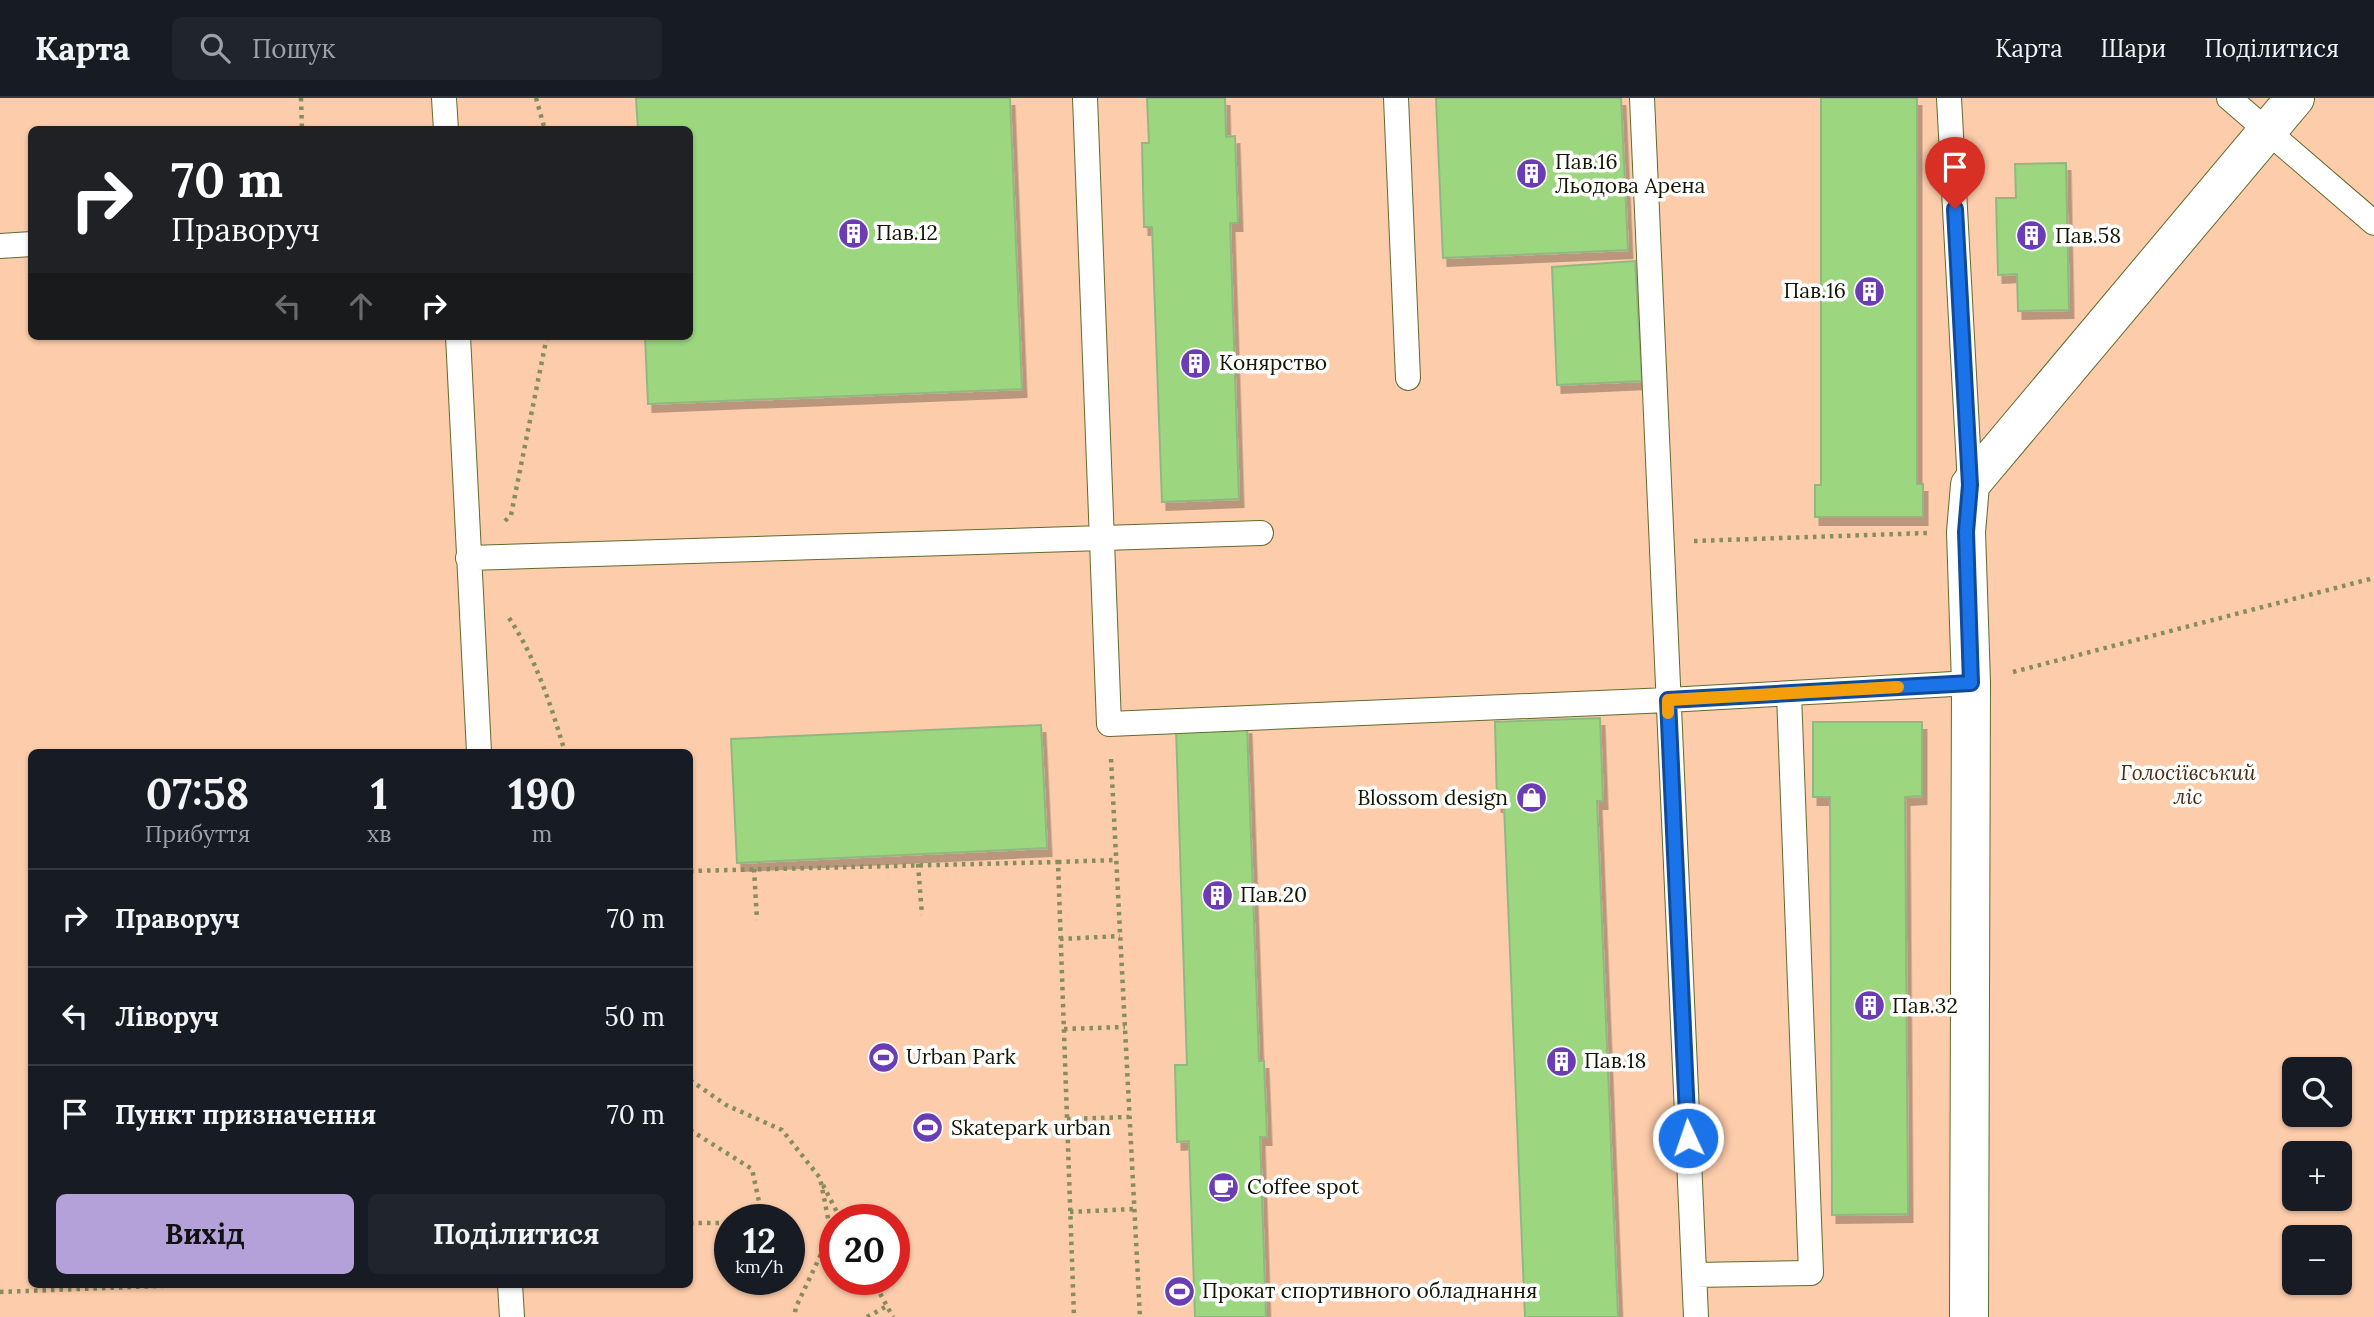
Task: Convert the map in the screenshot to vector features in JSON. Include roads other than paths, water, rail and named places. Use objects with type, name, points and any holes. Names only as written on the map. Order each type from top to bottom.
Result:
[{"type":"street","points":[[1969,1317],[1971,683],[1966,532],[1970,485],[2295,98]]},
{"type":"lane","points":[[444,98],[446,126]]},
{"type":"lane","points":[[1085,98],[1109,724],[1668,700],[1971,683]]},
{"type":"lane","points":[[1396,98],[1408,378]]},
{"type":"lane","points":[[1642,98],[1696,1317]]},
{"type":"lane","points":[[1949,98],[1970,485]]},
{"type":"lane","points":[[2229,98],[2374,223]]},
{"type":"lane","points":[[0,246],[28,244]]},
{"type":"lane","points":[[458,340],[479,749]]},
{"type":"lane","points":[[468,558],[1261,533]]},
{"type":"lane","points":[[1694,1275],[1811,1273],[1789,694]]},
{"type":"lane","points":[[510,1288],[512,1317]]},
{"type":"place","name":"Пав.16 Льодова Арена","points":[[1532,174]]},
{"type":"place","name":"Пав.12","points":[[853,233]]},
{"type":"place","name":"Пав.58","points":[[2032,236]]},
{"type":"place","name":"Пав.16","points":[[1869,291]]},
{"type":"place","name":"Конярство","points":[[1196,363]]},
{"type":"place","name":"Blossom design","points":[[1531,798]]},
{"type":"place","name":"Пав.20","points":[[1217,895]]},
{"type":"place","name":"Пав.32","points":[[1869,1006]]},
{"type":"place","name":"Urban Park","points":[[883,1057]]},
{"type":"place","name":"Пав.18","points":[[1561,1061]]},
{"type":"place","name":"Skatepark urban","points":[[928,1128]]},
{"type":"place","name":"Coffee spot","points":[[1224,1187]]},
{"type":"place","name":"Прокат спортивного обладнання","points":[[1179,1291]]},
{"type":"park label","name":"Голосіївський ліс","points":[[2188,785]]}]
